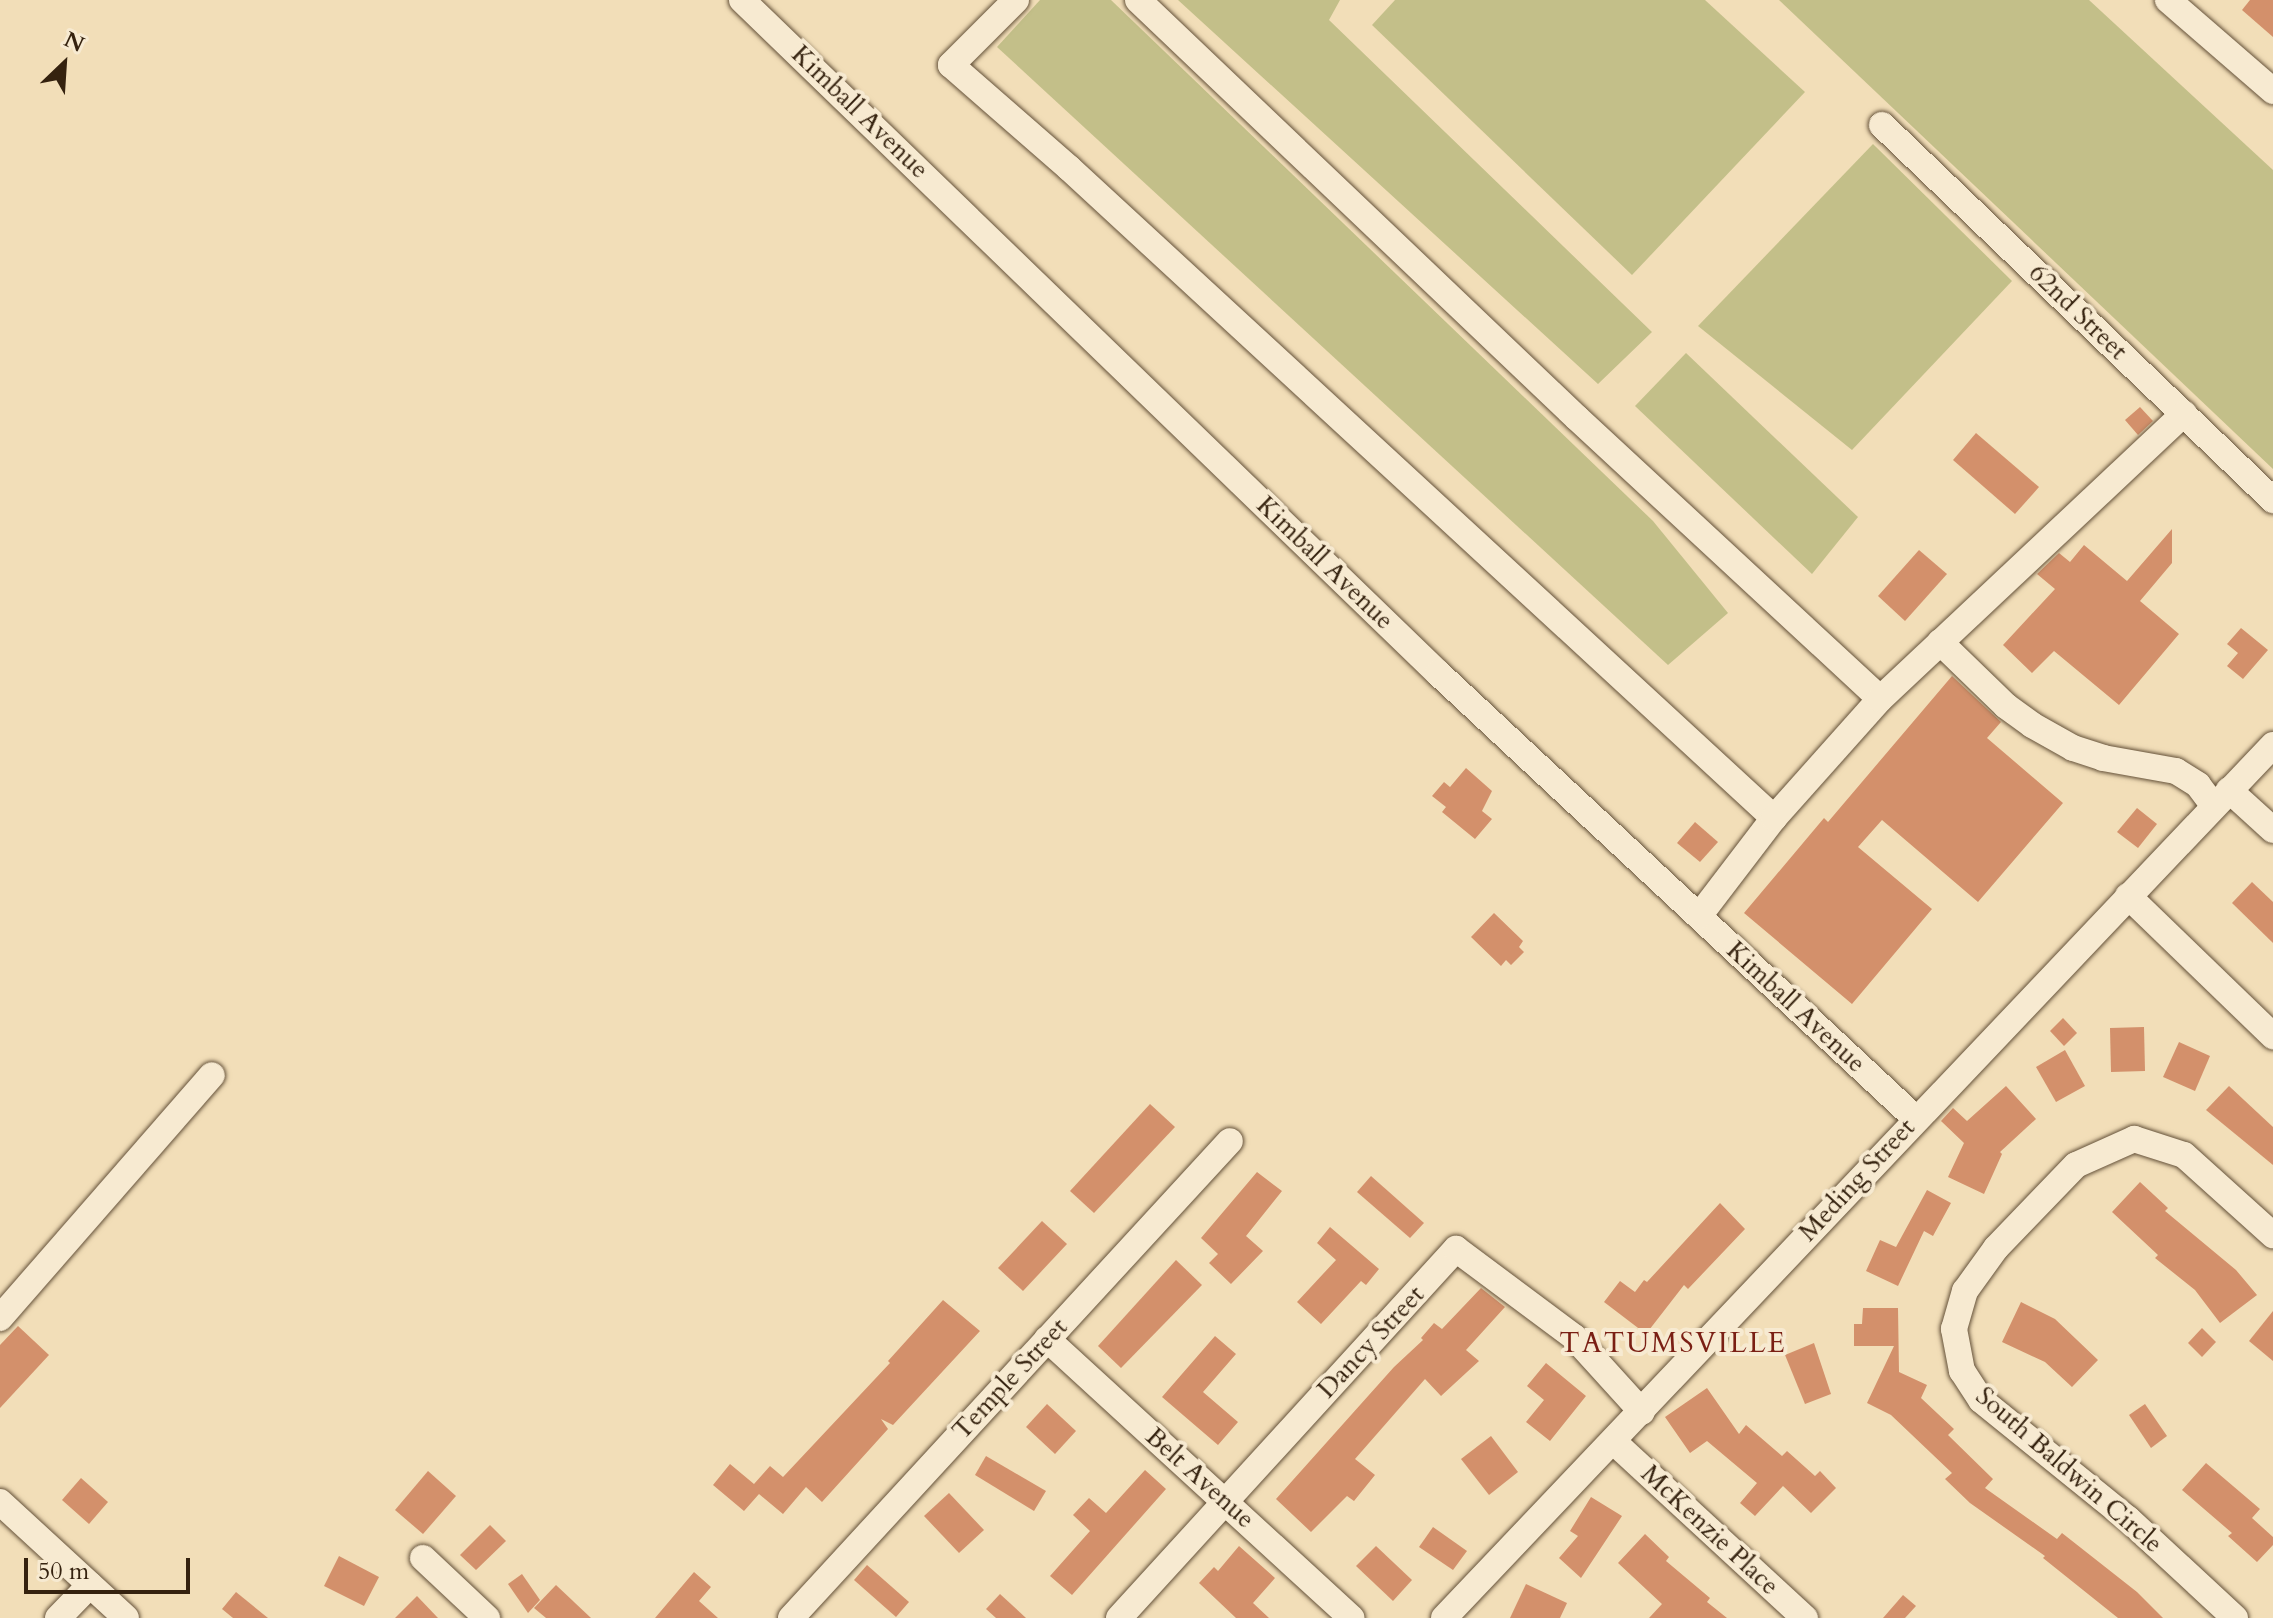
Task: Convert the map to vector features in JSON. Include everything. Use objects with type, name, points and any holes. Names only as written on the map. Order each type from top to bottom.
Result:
[{"type":"street","name":"Kimball Avenue","points":[[742,0],[1438,673],[1915,1118]]},
{"type":"street","points":[[1016,0],[951,65],[1104,201],[1774,818]]},
{"type":"street","points":[[1138,0],[1577,418],[1880,699]]},
{"type":"street","points":[[2168,0],[2273,91]]},
{"type":"street","name":"62nd Street","points":[[1882,125],[2273,500]]},
{"type":"street","points":[[1699,916],[1774,818],[1880,699],[2184,414]]},
{"type":"street","points":[[1940,642],[2006,706],[2032,725],[2073,748],[2103,758],[2176,771],[2273,830]]},
{"type":"street","name":"Meding Street","points":[[1444,1618],[1614,1442],[1915,1118],[2273,745]]},
{"type":"street","points":[[2128,896],[2273,1036]]},
{"type":"street","points":[[0,1318],[212,1075]]},
{"type":"street","name":"South Baldwin Circle","points":[[2235,1618],[2128,1519],[1981,1400],[1962,1371],[1954,1329],[1965,1291],[1990,1257],[2076,1165],[2134,1139],[2184,1155],[2273,1235]]},
{"type":"street","name":"Temple Street","points":[[791,1618],[1230,1141]]},
{"type":"street","name":"Dancy Street","points":[[1119,1618],[1456,1249],[1574,1337],[1642,1412]]},
{"type":"street","name":"Belt Avenue","points":[[1047,1339],[1352,1618]]},
{"type":"street","name":"McKenzie Place","points":[[1614,1442],[1805,1618]]},
{"type":"street","points":[[0,1502],[126,1618]]},
{"type":"street","points":[[423,1558],[487,1618]]},
{"type":"street","points":[[58,1618],[90,1585]]},
{"type":"shaded area","points":[[1040,0],[1111,0],[1653,521],[1728,613],[1668,665],[997,47]]},
{"type":"shaded area","points":[[1178,0],[1340,0],[1329,20],[1652,332],[1598,384]]},
{"type":"shaded area","points":[[1395,0],[1705,0],[1805,92],[1632,275],[1372,25]]},
{"type":"shaded area","points":[[1779,0],[2089,0],[2273,170],[2273,469]]},
{"type":"shaded area","points":[[1873,144],[2012,281],[1852,450],[1698,326]]},
{"type":"shaded area","points":[[1686,353],[1858,517],[1812,574],[1635,406]]},
{"type":"building","points":[[2250,0],[2273,0],[2273,37],[2242,10]]},
{"type":"building","points":[[2140,407],[2153,421],[2138,435],[2125,420]]},
{"type":"building","points":[[1976,433],[2039,487],[2015,514],[1953,460]]},
{"type":"building","points":[[2172,529],[2172,563],[2140,601],[2179,634],[2119,705],[2054,651],[2032,673],[2003,645],[2055,589],[2037,574],[2059,553],[2070,562],[2084,545],[2127,581]]},
{"type":"building","points":[[1919,550],[1947,574],[1905,621],[1878,596]]},
{"type":"building","points":[[2241,628],[2268,650],[2243,679],[2227,666],[2238,653],[2227,644]]},
{"type":"building","points":[[1952,676],[2001,722],[1987,738],[2063,803],[1978,902],[1882,820],[1858,847],[1932,909],[1852,1004],[1744,913],[1824,818],[1828,822]]},
{"type":"building","points":[[1466,768],[1492,791],[1482,811],[1492,819],[1475,839],[1442,812],[1446,807],[1432,796],[1444,782],[1450,787]]},
{"type":"building","points":[[2137,808],[2157,824],[2138,848],[2117,832]]},
{"type":"building","points":[[1695,822],[1718,842],[1700,862],[1677,843]]},
{"type":"building","points":[[2252,882],[2273,902],[2273,943],[2232,903]]},
{"type":"building","points":[[1494,913],[1523,941],[1519,947],[1524,952],[1511,965],[1506,960],[1501,966],[1471,937]]},
{"type":"building","points":[[2063,1018],[2077,1033],[2064,1046],[2050,1031]]},
{"type":"building","points":[[2144,1027],[2145,1071],[2111,1072],[2110,1028]]},
{"type":"building","points":[[2179,1042],[2210,1056],[2195,1091],[2163,1077]]},
{"type":"building","points":[[2065,1050],[2085,1086],[2056,1102],[2036,1067]]},
{"type":"building","points":[[2006,1086],[2036,1119],[2000,1152],[2002,1154],[1984,1194],[1948,1177],[1964,1143],[1941,1121],[1953,1108],[1967,1121]]},
{"type":"building","points":[[2229,1086],[2273,1127],[2273,1165],[2206,1110]]},
{"type":"building","points":[[1150,1104],[1175,1127],[1094,1213],[1070,1191]]},
{"type":"building","points":[[1257,1172],[1282,1191],[1246,1236],[1263,1251],[1231,1284],[1209,1263],[1218,1254],[1201,1238]]},
{"type":"building","points":[[1371,1176],[1424,1223],[1410,1238],[1357,1192]]},
{"type":"building","points":[[2140,1182],[2168,1208],[2165,1211],[2236,1270],[2257,1295],[2220,1323],[2195,1290],[2155,1258],[2158,1255],[2112,1212]]},
{"type":"building","points":[[1927,1190],[1951,1203],[1933,1236],[1924,1231],[1898,1286],[1866,1271],[1880,1240],[1896,1247]]},
{"type":"building","points":[[1720,1203],[1745,1229],[1688,1289],[1684,1285],[1646,1334],[1604,1302],[1620,1281],[1635,1292],[1644,1280],[1647,1282]]},
{"type":"building","points":[[1042,1221],[1067,1244],[1023,1291],[998,1268]]},
{"type":"building","points":[[1330,1227],[1379,1269],[1366,1285],[1361,1281],[1321,1324],[1297,1302],[1336,1260],[1317,1243]]},
{"type":"building","points":[[1176,1260],[1202,1285],[1121,1368],[1098,1346]]},
{"type":"building","points":[[1481,1288],[1505,1307],[1466,1350],[1479,1361],[1441,1396],[1425,1379],[1355,1459],[1375,1475],[1354,1501],[1347,1496],[1311,1532],[1276,1499],[1394,1367],[1423,1340],[1421,1338],[1434,1323],[1442,1329]]},
{"type":"building","points":[[943,1300],[980,1331],[893,1425],[881,1419],[888,1429],[822,1502],[806,1487],[783,1514],[759,1494],[744,1511],[713,1485],[730,1464],[754,1484],[770,1466],[783,1477],[890,1363],[888,1361]]},
{"type":"building","points":[[2021,1302],[2055,1319],[2098,1360],[2072,1387],[2045,1362],[2002,1342]]},
{"type":"building","points":[[1863,1308],[1898,1308],[1899,1372],[1927,1385],[1921,1398],[1954,1429],[1948,1435],[1993,1479],[1985,1488],[2057,1539],[2062,1533],[2137,1592],[2163,1618],[2118,1618],[2043,1558],[2045,1556],[1970,1503],[1945,1479],[1952,1473],[1891,1415],[1867,1403],[1894,1346],[1854,1346],[1854,1324],[1862,1324]]},
{"type":"building","points":[[2273,1311],[2273,1361],[2249,1341]]},
{"type":"building","points":[[18,1326],[49,1355],[0,1408],[0,1345]]},
{"type":"building","points":[[2202,1328],[2216,1342],[2202,1357],[2188,1343]]},
{"type":"building","points":[[1215,1336],[1236,1354],[1203,1392],[1238,1422],[1218,1445],[1162,1397]]},
{"type":"building","points":[[1814,1343],[1831,1394],[1805,1404],[1785,1355]]},
{"type":"building","points":[[1546,1363],[1586,1396],[1550,1441],[1526,1422],[1544,1400],[1527,1386]]},
{"type":"building","points":[[1707,1388],[1739,1434],[1746,1425],[1782,1456],[1787,1451],[1815,1476],[1820,1471],[1836,1488],[1811,1513],[1783,1486],[1755,1516],[1740,1503],[1757,1483],[1707,1441],[1690,1453],[1665,1417]]},
{"type":"building","points":[[1047,1404],[1076,1431],[1055,1454],[1026,1427]]},
{"type":"building","points":[[2145,1404],[2167,1436],[2151,1448],[2129,1415]]},
{"type":"building","points":[[1491,1436],[1518,1472],[1489,1495],[1461,1459]]},
{"type":"building","points":[[986,1456],[1046,1491],[1034,1511],[975,1475]]},
{"type":"building","points":[[2206,1463],[2260,1509],[2252,1518],[2273,1537],[2273,1545],[2257,1562],[2228,1536],[2232,1533],[2182,1490]]},
{"type":"building","points":[[1145,1470],[1166,1489],[1072,1595],[1050,1576],[1090,1531],[1073,1515],[1089,1498],[1106,1513]]},
{"type":"building","points":[[428,1471],[456,1496],[423,1534],[395,1510]]},
{"type":"building","points":[[81,1478],[108,1502],[89,1524],[62,1500]]},
{"type":"building","points":[[949,1493],[984,1530],[959,1553],[924,1516]]},
{"type":"building","points":[[1591,1497],[1622,1516],[1581,1578],[1559,1558],[1578,1536],[1570,1531]]},
{"type":"building","points":[[490,1525],[506,1541],[476,1570],[460,1555]]},
{"type":"building","points":[[1433,1527],[1467,1551],[1453,1570],[1419,1547]]},
{"type":"building","points":[[1645,1534],[1669,1557],[1666,1561],[1710,1598],[1707,1602],[1727,1618],[1649,1618],[1662,1604],[1618,1563]]},
{"type":"building","points":[[1239,1546],[1275,1578],[1253,1603],[1269,1618],[1236,1618],[1199,1583],[1214,1567],[1218,1571]]},
{"type":"building","points":[[1376,1546],[1412,1580],[1393,1601],[1356,1566]]},
{"type":"building","points":[[339,1556],[379,1577],[364,1606],[324,1586]]},
{"type":"building","points":[[867,1565],[909,1602],[896,1617],[854,1580]]},
{"type":"building","points":[[694,1572],[711,1587],[699,1601],[718,1618],[655,1618]]},
{"type":"building","points":[[522,1574],[540,1600],[528,1613],[508,1584]]},
{"type":"building","points":[[1526,1584],[1567,1603],[1560,1618],[1510,1618]]},
{"type":"building","points":[[556,1585],[591,1618],[546,1618],[534,1608]]},
{"type":"building","points":[[236,1592],[268,1618],[233,1618],[222,1609]]},
{"type":"building","points":[[1000,1594],[1026,1618],[996,1618],[986,1609]]},
{"type":"building","points":[[1903,1595],[1916,1606],[1905,1618],[1883,1618]]},
{"type":"building","points":[[417,1596],[438,1618],[395,1618]]},
{"type":"district","name":"TATUMSVILLE","points":[[1673,1343]]}]
